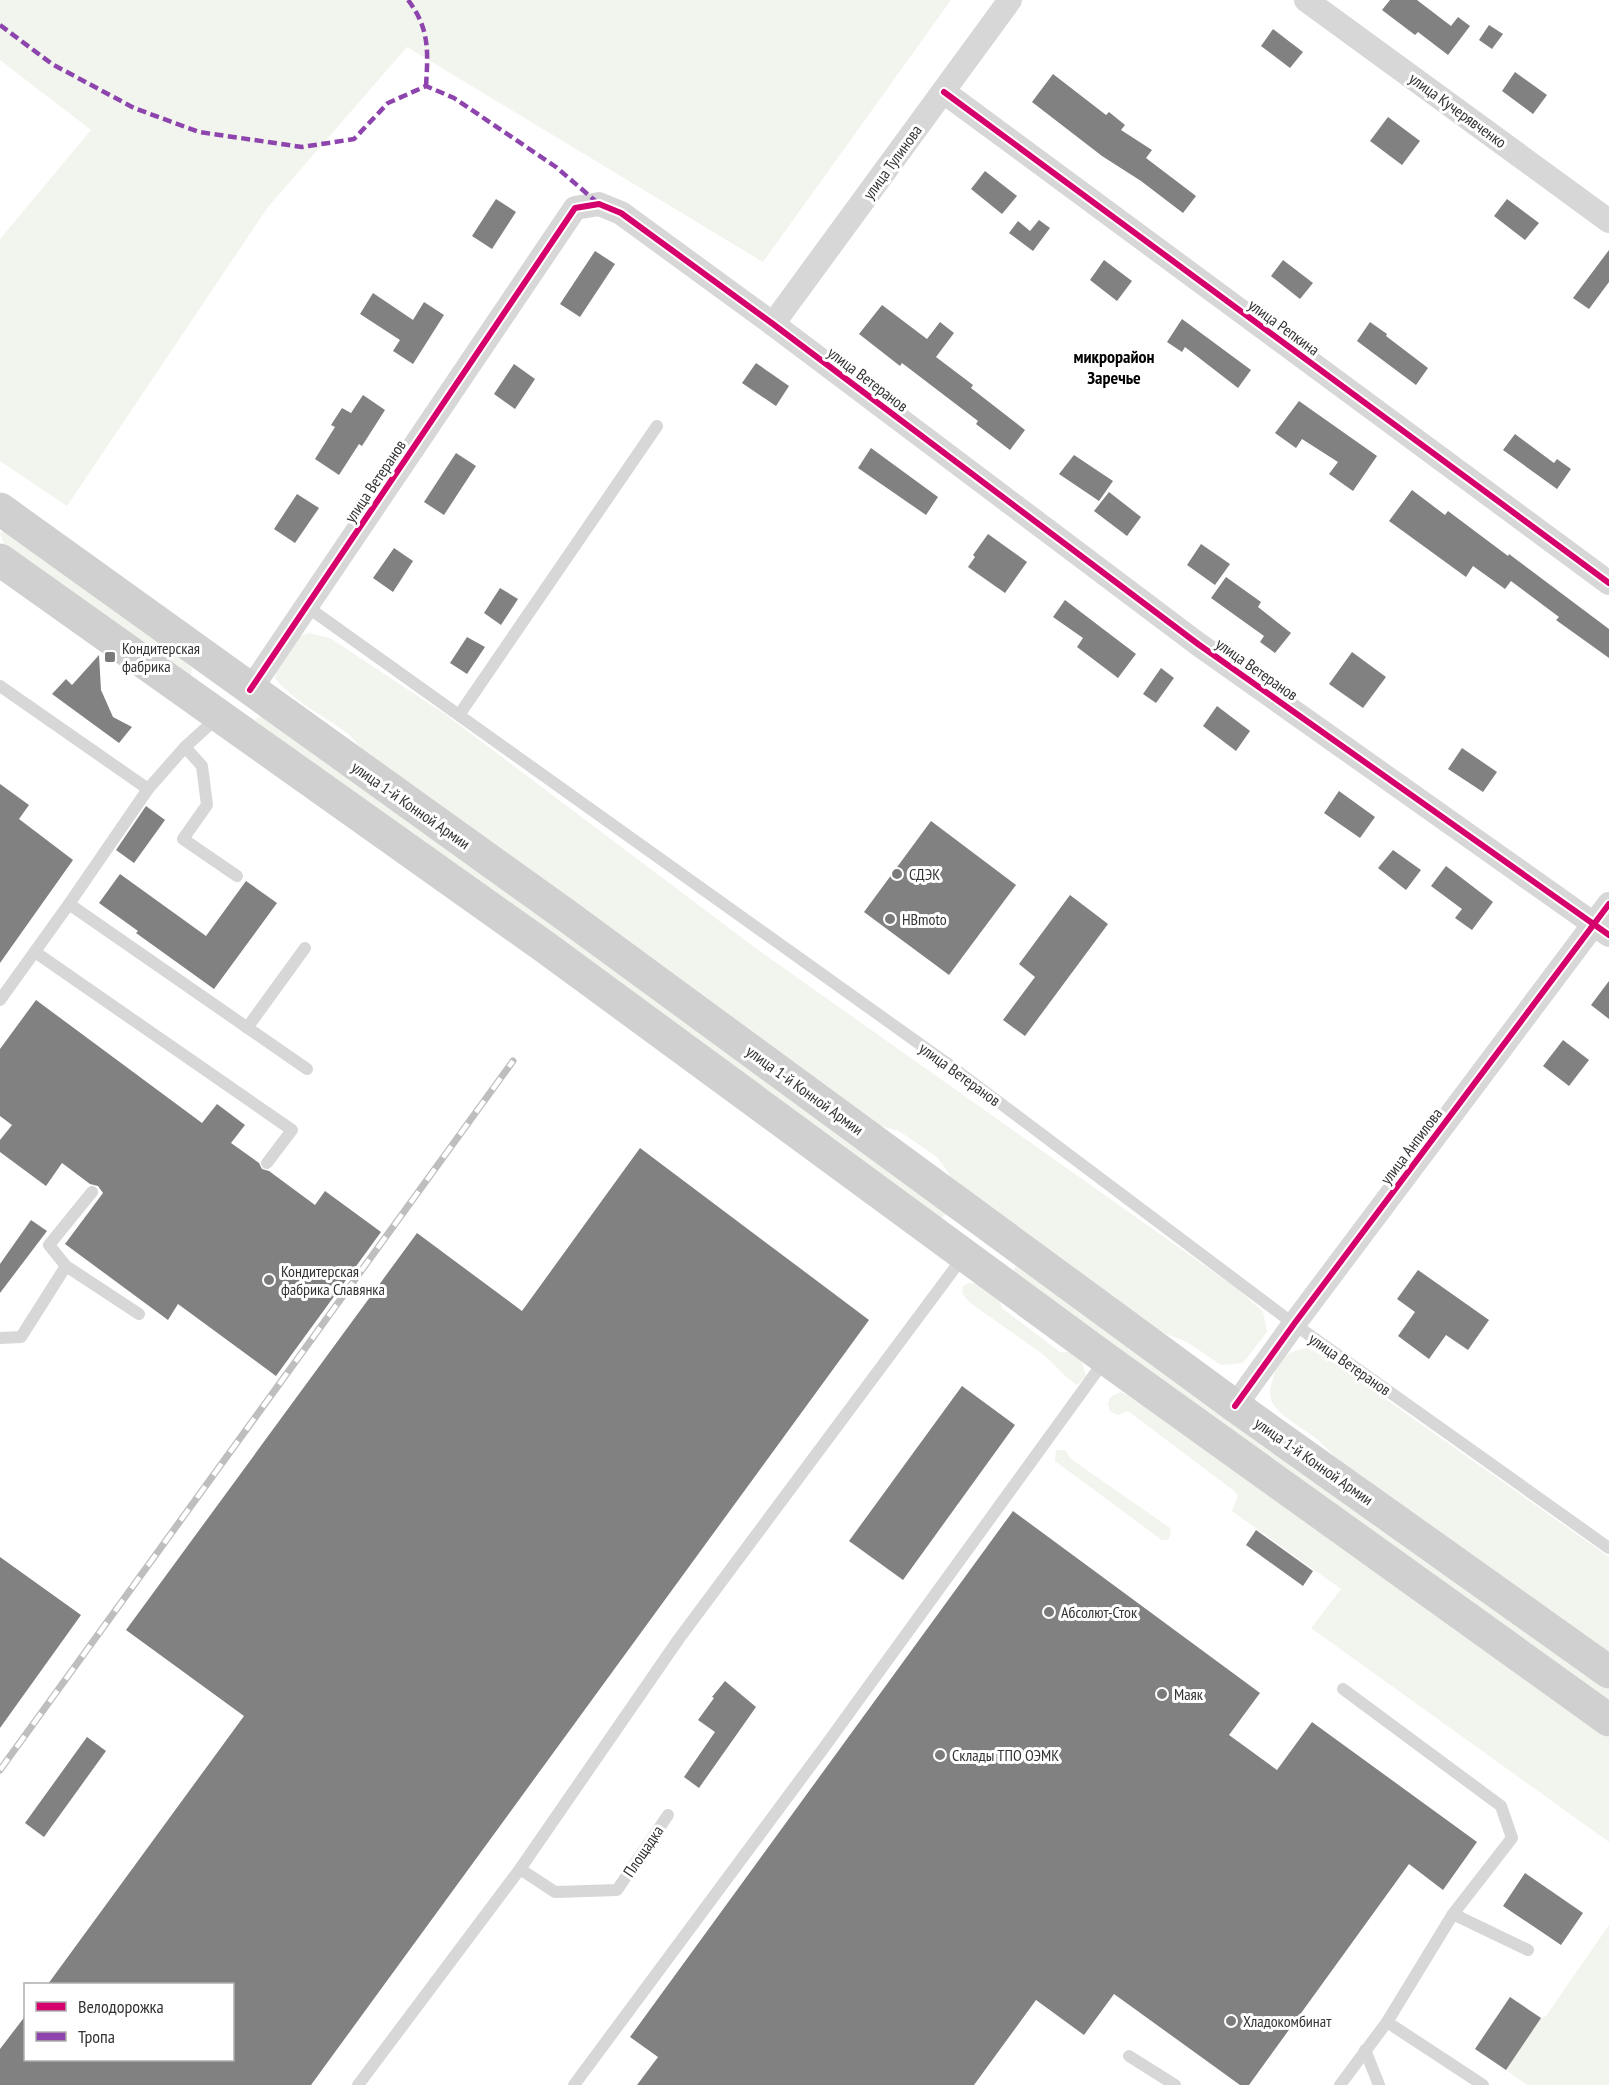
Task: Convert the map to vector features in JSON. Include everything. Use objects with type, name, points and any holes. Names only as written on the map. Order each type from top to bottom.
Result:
[{"type":"main road","name":"улица 1-й Конной Армии","points":[[0,509],[577,923],[1235,1406],[1609,1672]]},
{"type":"main road","points":[[0,560],[544,947],[964,1256],[1609,1720]]},
{"type":"main road","points":[[219,716],[245,687]]},
{"type":"main road","points":[[964,1256],[987,1224]]},
{"type":"street","name":"улица Тулинова","points":[[773,324],[1010,0]]},
{"type":"street","name":"улица Кучерявченко","points":[[1306,0],[1609,221]]},
{"type":"street","name":"улица Репкина","points":[[944,92],[1609,583]]},
{"type":"street","name":"улица Ветеранов","points":[[245,687],[306,606],[575,208],[599,204],[621,213],[773,324],[1198,644],[1602,930]]},
{"type":"street","name":"улица Анпилова","points":[[1235,1406],[1294,1324],[1602,930],[1609,904]]},
{"type":"lane","points":[[459,715],[657,426]]},
{"type":"lane","name":"улица Ветеранов","points":[[306,606],[952,1067],[1294,1324],[1609,1548]]},
{"type":"lane","points":[[0,686],[148,789]]},
{"type":"lane","points":[[0,1000],[148,789],[185,747],[219,716]]},
{"type":"lane","points":[[185,747],[202,766],[207,805],[183,839],[237,876]]},
{"type":"lane","points":[[69,904],[307,1069]]},
{"type":"lane","points":[[248,1028],[305,948]]},
{"type":"lane","points":[[35,952],[292,1130],[267,1163]]},
{"type":"lane","points":[[92,1192],[49,1245],[66,1266],[139,1314]]},
{"type":"lane","points":[[358,2085],[520,1869],[678,1640],[964,1256]]},
{"type":"lane","points":[[0,1338],[21,1337],[66,1266]]},
{"type":"lane","points":[[574,2085],[824,1749],[1106,1359]]},
{"type":"lane","points":[[1340,2085],[1387,2022],[1453,1914],[1512,1838],[1501,1806],[1343,1689]]},
{"type":"lane","name":"Площадка","points":[[520,1869],[555,1892],[617,1890],[668,1815]]},
{"type":"lane","points":[[1453,1914],[1528,1950]]},
{"type":"lane","points":[[1387,2022],[1483,2085]]},
{"type":"lane","points":[[1365,2050],[1379,2085]]},
{"type":"lane","points":[[1129,2056],[1175,2085]]},
{"type":"shaded area","points":[[0,0],[951,0],[763,262],[407,47],[268,207],[67,506],[0,461],[0,239],[91,130],[0,60]]},
{"type":"shaded area","points":[[5,531],[187,662],[192,669],[191,675],[185,675],[4,545],[0,533]]},
{"type":"shaded area","points":[[309,633],[330,638],[445,714],[754,947],[1239,1290],[1263,1312],[1267,1332],[1243,1363],[1221,1365],[1187,1342],[1153,1326],[957,1185],[937,1157],[899,1131],[873,1124],[363,750],[347,733],[291,694],[275,678],[277,667],[294,638]]},
{"type":"shaded area","points":[[256,718],[269,720],[383,800],[946,1213],[945,1216],[940,1219],[255,724]]},
{"type":"shaded area","points":[[1016,1266],[1609,1687],[1609,1702],[1015,1275]]},
{"type":"shaded area","points":[[969,1283],[979,1284],[996,1293],[1002,1308],[1060,1352],[1073,1352],[1082,1362],[1086,1376],[1077,1385],[1044,1355],[969,1302],[962,1293],[963,1286]]},
{"type":"shaded area","points":[[1308,1348],[1336,1364],[1609,1557],[1609,1655],[1335,1457],[1318,1440],[1275,1407],[1270,1394],[1276,1370],[1289,1354]]},
{"type":"shaded area","points":[[1121,1392],[1609,1737],[1609,1842],[1311,1628],[1341,1589],[1232,1511],[1238,1496],[1234,1491],[1128,1411],[1118,1415],[1110,1411],[1108,1404],[1110,1397]]},
{"type":"shaded area","points":[[1056,1450],[1065,1450],[1071,1459],[1170,1528],[1171,1534],[1168,1540],[1162,1540],[1055,1461]]},
{"type":"shaded area","points":[[1609,1925],[1609,2085],[1527,2085],[1506,2070],[1539,2020],[1546,2016]]},
{"type":"building","points":[[1390,0],[1417,0],[1451,26],[1458,17],[1470,26],[1448,55],[1418,32],[1415,35],[1382,10]]},
{"type":"building","points":[[1489,25],[1503,34],[1492,49],[1479,40]]},
{"type":"building","points":[[1273,29],[1303,52],[1290,68],[1261,46]]},
{"type":"building","points":[[1515,72],[1547,95],[1533,114],[1502,91]]},
{"type":"building","points":[[1053,74],[1106,115],[1109,112],[1125,125],[1121,130],[1152,150],[1146,158],[1196,196],[1183,213],[1141,181],[1102,156],[1032,102]]},
{"type":"building","points":[[1388,117],[1420,141],[1402,165],[1370,141]]},
{"type":"building","points":[[985,171],[1017,196],[1002,214],[971,189]]},
{"type":"building","points":[[496,199],[516,212],[492,249],[472,236]]},
{"type":"building","points":[[1507,199],[1539,223],[1525,240],[1494,216]]},
{"type":"building","points":[[1039,220],[1050,228],[1033,251],[1009,233],[1018,221],[1030,231]]},
{"type":"building","points":[[1609,250],[1609,282],[1589,309],[1573,298]]},
{"type":"building","points":[[595,251],[615,264],[580,317],[560,304]]},
{"type":"building","points":[[1104,260],[1132,281],[1117,301],[1090,280]]},
{"type":"building","points":[[1283,260],[1313,283],[1300,299],[1271,276]]},
{"type":"building","points":[[373,293],[413,320],[424,302],[444,315],[413,364],[393,351],[400,340],[360,314]]},
{"type":"building","points":[[882,305],[927,339],[940,322],[954,333],[936,357],[973,385],[971,388],[1025,430],[1010,450],[976,424],[978,421],[902,363],[900,366],[859,334]]},
{"type":"building","points":[[1182,319],[1251,370],[1238,388],[1185,347],[1182,352],[1167,342]]},
{"type":"building","points":[[1370,322],[1428,368],[1416,385],[1357,341]]},
{"type":"building","points":[[756,363],[789,386],[776,406],[742,383]]},
{"type":"building","points":[[514,364],[535,379],[515,409],[494,394]]},
{"type":"building","points":[[363,395],[385,410],[362,446],[359,444],[339,475],[315,459],[335,427],[331,425],[342,408],[351,413]]},
{"type":"building","points":[[1299,401],[1377,456],[1353,491],[1329,474],[1338,462],[1302,439],[1296,448],[1275,433]]},
{"type":"building","points":[[1515,434],[1554,463],[1557,459],[1571,469],[1557,489],[1503,450]]},
{"type":"building","points":[[871,448],[938,497],[926,515],[858,468]]},
{"type":"building","points":[[456,453],[476,466],[444,515],[424,502]]},
{"type":"building","points":[[1074,455],[1113,481],[1099,501],[1059,474]]},
{"type":"building","points":[[1412,490],[1445,515],[1448,511],[1508,556],[1509,554],[1609,629],[1609,658],[1556,620],[1559,617],[1511,581],[1505,589],[1473,566],[1466,577],[1389,521]]},
{"type":"building","points":[[1109,492],[1141,517],[1127,536],[1094,511]]},
{"type":"building","points":[[297,494],[319,508],[295,543],[274,529]]},
{"type":"building","points":[[988,534],[1027,562],[1005,593],[968,567],[975,557],[973,555]]},
{"type":"building","points":[[1201,544],[1230,564],[1215,585],[1187,565]]},
{"type":"building","points":[[394,548],[413,561],[393,592],[373,578]]},
{"type":"building","points":[[1226,577],[1261,602],[1258,607],[1291,633],[1275,653],[1260,642],[1264,636],[1211,598]]},
{"type":"building","points":[[500,588],[518,599],[501,625],[484,613]]},
{"type":"building","points":[[1065,600],[1136,654],[1118,678],[1077,647],[1083,638],[1053,617]]},
{"type":"building","points":[[467,637],[485,647],[467,674],[450,663]]},
{"type":"building","points":[[1352,652],[1386,677],[1363,708],[1329,684]]},
{"type":"building","points":[[99,655],[101,690],[113,717],[132,727],[119,743],[52,694],[66,679],[72,685]]},
{"type":"building","points":[[1161,668],[1174,678],[1156,703],[1143,694]]},
{"type":"building","points":[[1217,706],[1250,731],[1236,751],[1203,726]]},
{"type":"building","points":[[1462,748],[1497,772],[1483,792],[1448,769]]},
{"type":"building","points":[[0,784],[29,805],[19,819],[73,860],[0,963]]},
{"type":"building","points":[[1339,791],[1375,817],[1360,838],[1324,813]]},
{"type":"building","points":[[146,806],[165,820],[134,863],[116,850]]},
{"type":"building","points":[[931,821],[1016,885],[949,975],[864,912]]},
{"type":"building","points":[[1393,850],[1421,870],[1406,890],[1378,868]]},
{"type":"building","points":[[1446,866],[1493,902],[1472,930],[1455,918],[1462,909],[1431,886]]},
{"type":"building","points":[[120,874],[206,936],[246,881],[277,903],[214,989],[136,933],[138,931],[99,903]]},
{"type":"building","points":[[1070,895],[1108,924],[1025,1036],[1003,1020],[1035,977],[1019,964]]},
{"type":"building","points":[[1609,981],[1609,1019],[1591,1005]]},
{"type":"building","points":[[36,1000],[202,1123],[217,1104],[245,1125],[231,1143],[259,1163],[262,1169],[269,1171],[315,1205],[325,1191],[381,1232],[276,1376],[178,1304],[168,1320],[65,1244],[103,1193],[98,1186],[90,1184],[62,1163],[46,1186],[0,1152],[0,1140],[12,1125],[0,1116],[0,1049]]},
{"type":"building","points":[[1563,1040],[1589,1060],[1569,1086],[1543,1066]]},
{"type":"building","points":[[640,1148],[869,1320],[311,2085],[0,2085],[0,2049],[24,2018],[24,2061],[234,2061],[234,1983],[49,1983],[244,1716],[126,1630],[417,1233],[522,1311]]},
{"type":"building","points":[[31,1220],[47,1231],[0,1293],[0,1264]]},
{"type":"building","points":[[1418,1270],[1489,1320],[1468,1350],[1446,1335],[1429,1359],[1398,1336],[1415,1312],[1397,1299]]},
{"type":"building","points":[[962,1386],[1015,1425],[903,1580],[849,1541]]},
{"type":"building","points":[[1013,1511],[1260,1693],[1229,1735],[1277,1770],[1312,1722],[1477,1842],[1443,1890],[1409,1864],[1249,2085],[1240,2085],[1114,1994],[1084,2035],[1036,2000],[974,2085],[637,2085],[658,2057],[630,2037]]},
{"type":"building","points":[[1256,1530],[1313,1571],[1303,1586],[1246,1545]]},
{"type":"building","points":[[0,1557],[81,1615],[0,1728]]},
{"type":"building","points":[[725,1681],[756,1707],[699,1788],[684,1777],[715,1732],[698,1720]]},
{"type":"building","points":[[87,1737],[106,1751],[44,1837],[25,1823]]},
{"type":"building","points":[[1525,1873],[1583,1913],[1561,1945],[1503,1906]]},
{"type":"building","points":[[1510,1997],[1541,2018],[1506,2070],[1475,2049]]},
{"type":"railway","points":[[0,1770],[513,1061]]},
{"type":"marked path","points":[[408,0],[424,31],[427,51],[426,86]]},
{"type":"marked path","points":[[0,25],[52,64],[134,108],[199,132],[302,147],[354,139],[388,103],[426,86],[454,98],[556,167],[599,204]]},
{"type":"cycle path","points":[[944,92],[1609,583]]},
{"type":"cycle path","points":[[250,690],[575,208],[599,204],[621,213],[773,324],[1198,644],[1609,935]]},
{"type":"cycle path","points":[[1235,1406],[1609,904]]},
{"type":"place","name":"Кондитерская фабрика","points":[[110,657]]},
{"type":"place","name":"СДЭК","points":[[897,874]]},
{"type":"place","name":"HBmoto","points":[[890,919]]},
{"type":"place","name":"Кондитерская фабрика Славянка","points":[[269,1280]]},
{"type":"place","name":"Абсолют-Сток","points":[[1049,1612]]},
{"type":"place","name":"Маяк","points":[[1162,1694]]},
{"type":"place","name":"Склады ТПО ОЭМК","points":[[940,1755]]},
{"type":"place","name":"Хладокомбинат","points":[[1231,2021]]},
{"type":"district","name":"микрорайон Заречье","points":[[1114,367]]}]
